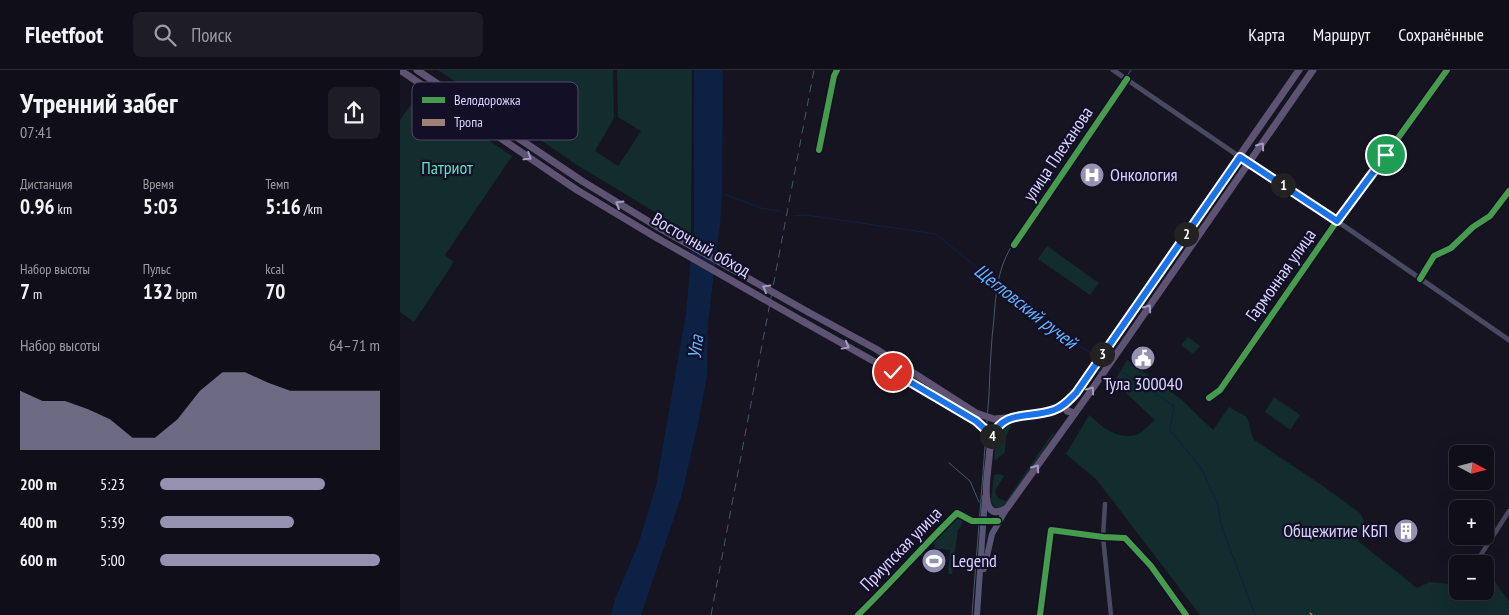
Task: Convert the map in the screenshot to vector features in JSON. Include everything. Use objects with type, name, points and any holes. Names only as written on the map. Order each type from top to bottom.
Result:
[{"type":"main road","name":"Восточный обход","points":[[400,70],[418,82]]},
{"type":"main road","name":"Восточный обход","points":[[417,70],[435,82]]},
{"type":"main road","points":[[1075,413],[1067,412],[1066,407],[1299,70]]},
{"type":"main road","points":[[979,590],[989,544],[998,521],[1313,70]]},
{"type":"main road","name":"Восточный обход","points":[[503,140],[577,190],[657,238],[945,402],[980,424],[992,437]]},
{"type":"main road","name":"Восточный обход","points":[[521,140],[582,181],[661,229],[876,349],[976,413],[994,419],[1046,413],[1056,410],[1076,393]]},
{"type":"main road","points":[[1240,157],[1249,162]]},
{"type":"main road","points":[[1112,341],[1119,342],[1120,348]]},
{"type":"main road","points":[[977,615],[985,494],[992,437],[996,427],[1009,418]]},
{"type":"main road","points":[[985,494],[991,509],[998,512],[1007,508]]},
{"type":"street","points":[[819,150],[834,76],[838,70]]},
{"type":"street","points":[[1114,70],[1120,72],[1127,80],[1240,157]]},
{"type":"street","name":"Гармонная улица","points":[[1209,398],[1220,390],[1337,221],[1447,70]]},
{"type":"street","name":"улица Плеханова","points":[[1014,245],[1127,80]]},
{"type":"street","points":[[1249,162],[1509,340]]},
{"type":"street","points":[[1420,279],[1434,256],[1451,248],[1473,227],[1490,216],[1509,191]]},
{"type":"street","points":[[1105,504],[1103,537],[1112,615]]},
{"type":"street","points":[[1481,555],[1509,511]]},
{"type":"street","name":"Приупская улица","points":[[858,615],[914,554],[957,513],[967,520],[998,521]]},
{"type":"street","points":[[1040,615],[1051,530],[1125,538],[1151,566],[1186,615]]},
{"type":"green space","points":[[438,70],[613,70],[614,118],[595,151],[618,166],[641,131],[618,117],[617,70],[692,70],[691,234],[577,165],[540,140],[578,140],[578,82],[456,82]]},
{"type":"green space","name":"Патриот","points":[[412,103],[412,140],[488,140],[512,156],[445,255],[454,262],[414,322],[400,312],[400,120]]},
{"type":"green space","points":[[1047,246],[1099,283],[1090,295],[1038,259]]},
{"type":"green space","points":[[1188,337],[1200,346],[1193,354],[1181,345]]},
{"type":"green space","points":[[1127,360],[1181,399],[1213,430],[1229,407],[1247,417],[1253,439],[1360,513],[1364,521],[1358,541],[1417,588],[1430,582],[1449,584],[1449,600],[1494,600],[1494,580],[1509,601],[1509,615],[1200,615],[1096,479],[1066,454],[1089,415],[1105,428],[1122,436],[1136,435],[1155,420],[1114,382]]},
{"type":"green space","points":[[1274,397],[1300,415],[1290,430],[1265,412]]},
{"type":"green space","points":[[1009,424],[1011,426],[1006,436],[1005,452],[996,460],[994,459],[997,438],[1001,430]]},
{"type":"green space","points":[[1055,433],[1005,507],[999,509],[994,507],[991,501],[994,475],[1000,474],[1004,476],[995,491],[999,498],[1006,501],[1052,434]]},
{"type":"green space","points":[[957,517],[963,521],[958,529],[952,574],[948,574],[950,550],[938,549],[938,551],[934,552],[935,545],[932,541]]},
{"type":"water","name":"Упа","points":[[694,70],[723,70],[722,193],[708,322],[707,377],[682,494],[641,615],[611,615],[614,602],[639,542],[656,486],[686,313],[694,225]]},
{"type":"waterway","name":"Щегловский ручей","points":[[721,193],[761,208],[780,211]]},
{"type":"waterway","name":"Щегловский ручей","points":[[793,216],[806,215],[936,234],[1057,333],[1096,356]]},
{"type":"waterway","name":"Щегловский ручей","points":[[1113,366],[1174,406],[1170,430],[1201,468],[1218,505],[1221,525],[1255,615]]},
{"type":"tram line","points":[[972,615],[992,337],[1001,270],[1013,244],[1131,70]]},
{"type":"tram line","points":[[949,463],[970,481],[979,502]]},
{"type":"railway","points":[[711,615],[814,70]]},
{"type":"cycle path","points":[[819,150],[834,76],[837,70]]},
{"type":"cycle path","points":[[1209,398],[1220,390],[1337,221],[1447,70]]},
{"type":"cycle path","points":[[1014,245],[1127,79]]},
{"type":"cycle path","points":[[1420,279],[1434,256],[1451,248],[1473,227],[1490,216],[1509,191]]},
{"type":"cycle path","points":[[858,615],[957,513],[972,521],[998,521]]},
{"type":"cycle path","points":[[1040,615],[1051,530],[1125,538],[1151,566],[1186,615]]},
{"type":"place","name":"Онкология","points":[[1092,175]]},
{"type":"place","name":"Тула 300040","points":[[1143,358]]},
{"type":"place","name":"Общежитие КБП","points":[[1406,531]]},
{"type":"place","name":"Legend","points":[[934,561]]},
{"type":"route","points":[[893,372],[976,421],[992,437],[996,427],[1009,418],[1056,410],[1076,393],[1240,157],[1337,221],[1386,155]]}]
